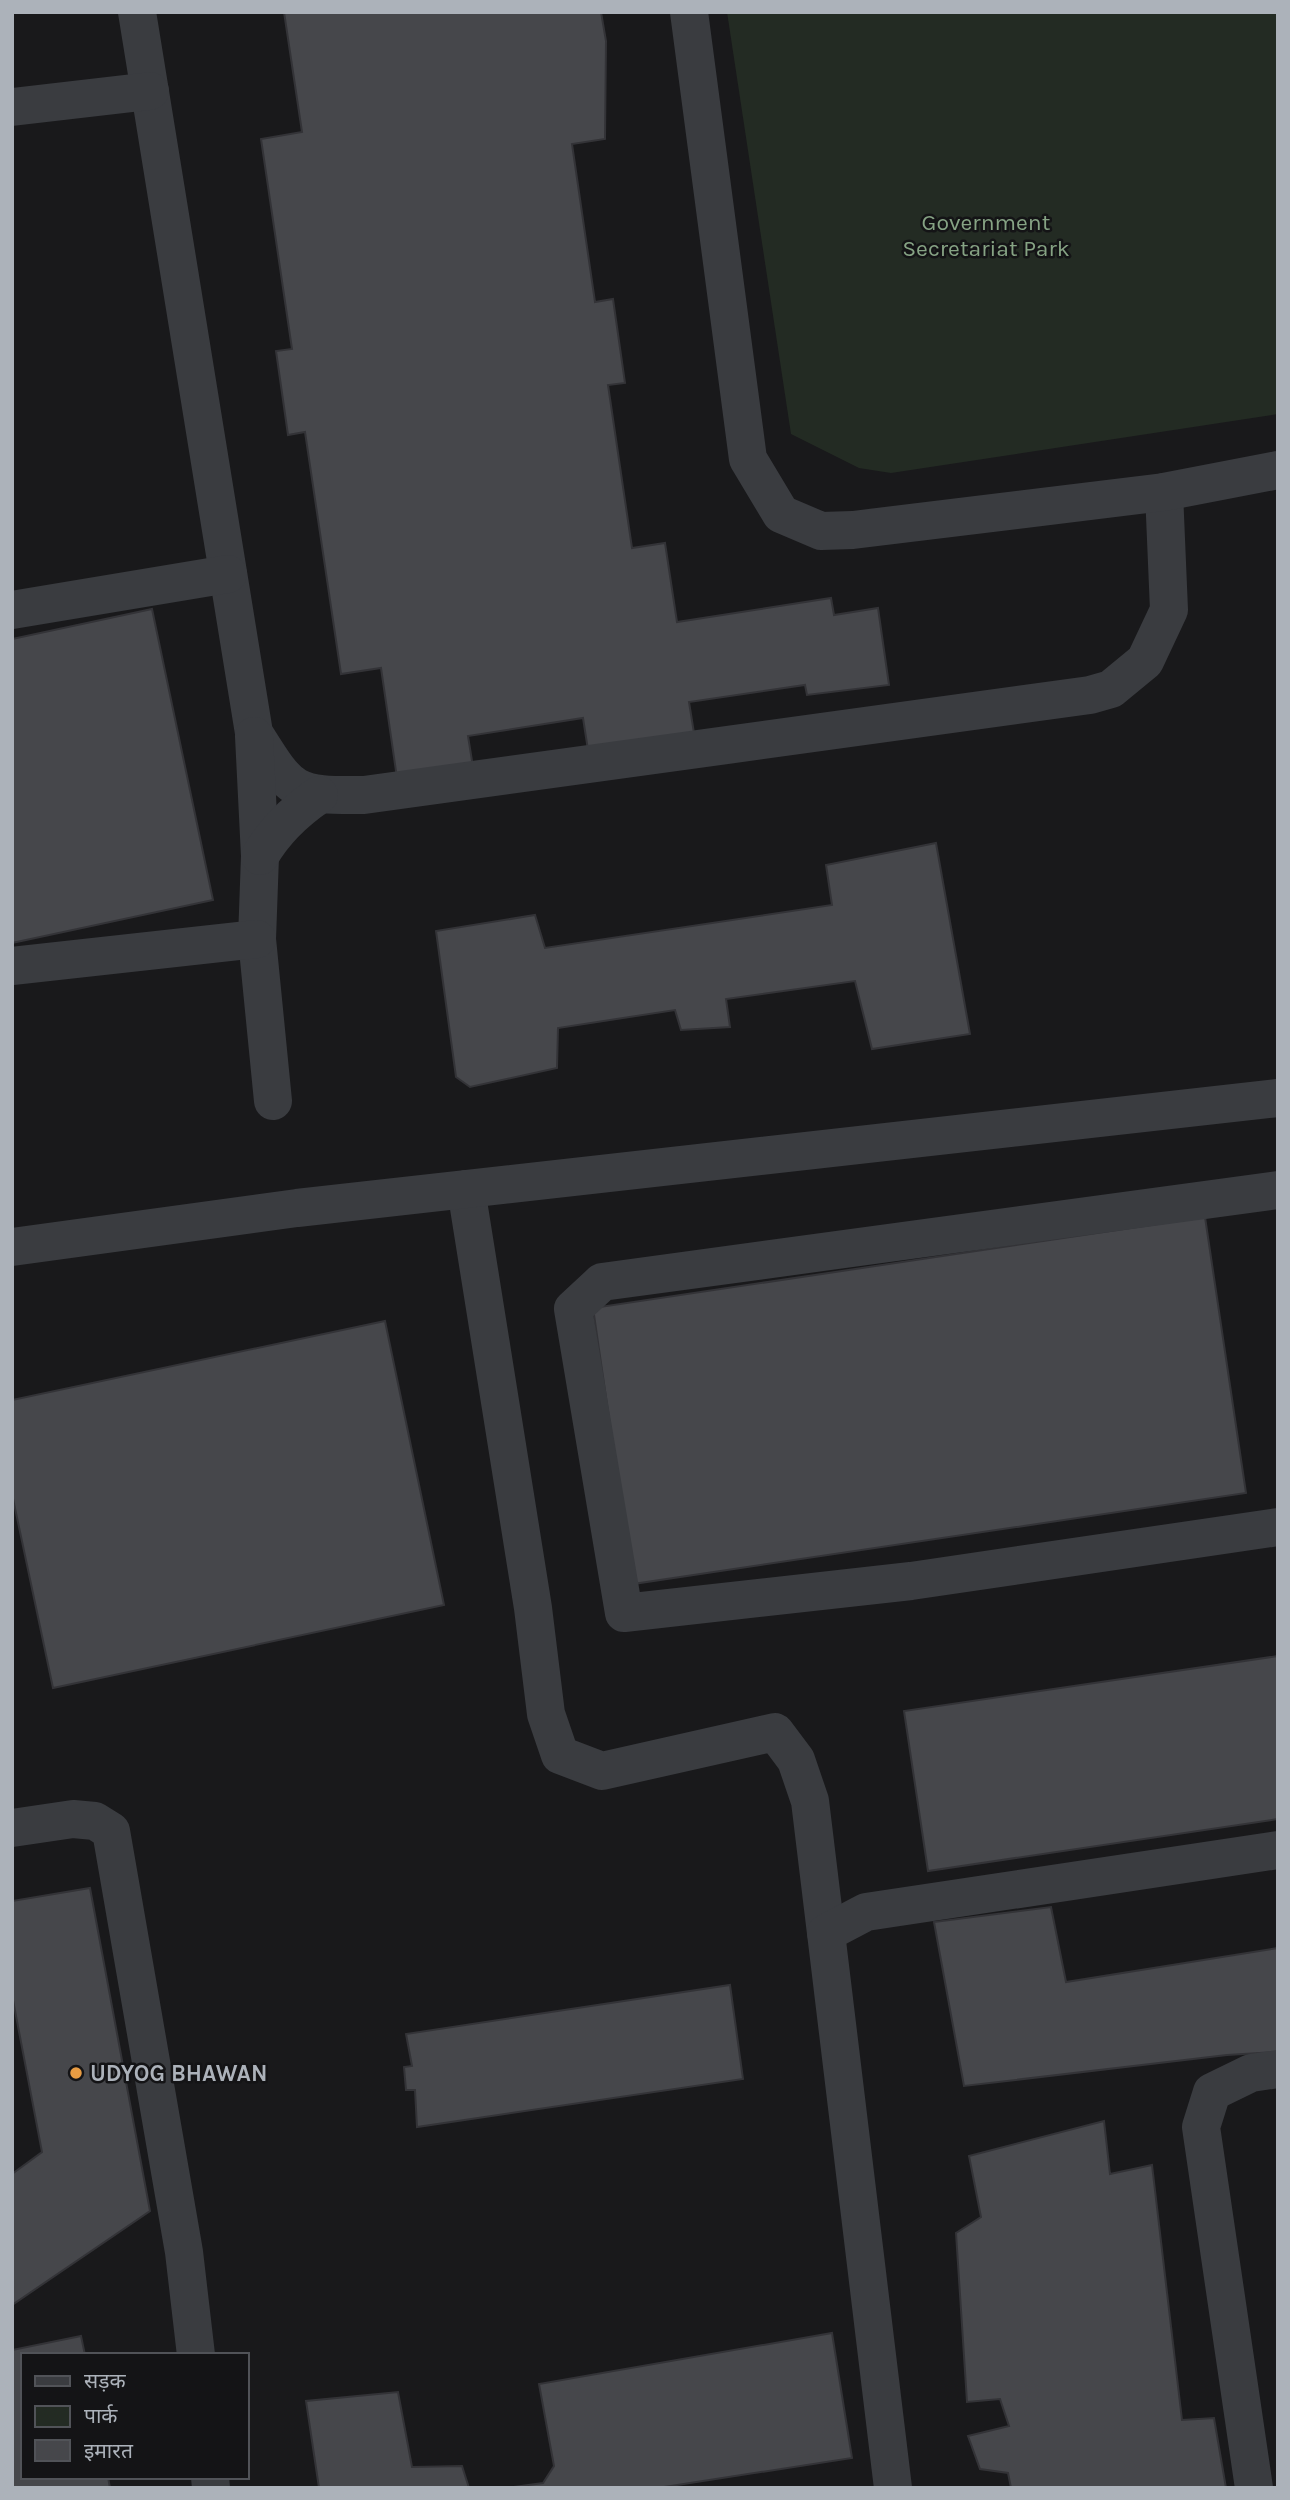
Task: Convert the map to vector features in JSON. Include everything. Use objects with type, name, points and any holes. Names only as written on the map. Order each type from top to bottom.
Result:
[{"type":"street","points":[[137,12],[254,733],[260,856],[257,939],[273,1101]]},
{"type":"street","points":[[689,12],[748,459],[781,514],[821,531],[853,530],[1164,492],[1278,470]]},
{"type":"street","points":[[12,107],[150,91]]},
{"type":"street","points":[[254,733],[279,773],[297,789],[319,795],[363,795],[1111,690],[1145,661],[1169,610],[1164,492]]},
{"type":"street","points":[[12,610],[229,574]]},
{"type":"street","points":[[260,856],[272,835],[285,821],[319,795]]},
{"type":"street","points":[[12,966],[257,939]]},
{"type":"street","points":[[12,1247],[297,1208],[1278,1098]]},
{"type":"street","points":[[466,1189],[533,1608],[546,1714],[561,1755],[602,1771],[775,1732],[796,1760],[810,1801],[893,2488]]},
{"type":"street","points":[[1278,1190],[602,1282],[573,1309],[624,1613],[911,1581],[1278,1527]]},
{"type":"street","points":[[12,1828],[73,1819],[96,1821],[111,1831],[184,2252],[195,2353]]},
{"type":"street","points":[[826,1933],[866,1912],[1278,1850]]},
{"type":"street","points":[[1254,2488],[1201,2127],[1212,2092],[1251,2073],[1278,2069]]},
{"type":"green space","name":"Government Secretariat Park","points":[[727,12],[1278,12],[1278,414],[891,473],[859,468],[791,434]]},
{"type":"building","points":[[284,12],[601,12],[606,41],[605,139],[572,144],[595,302],[613,299],[625,383],[608,385],[632,548],[665,543],[677,622],[831,598],[834,615],[878,608],[889,685],[807,695],[805,685],[689,702],[694,733],[588,750],[583,718],[468,736],[473,767],[397,778],[381,668],[341,674],[305,432],[288,435],[276,351],[292,349],[261,139],[302,132]]},
{"type":"building","points":[[152,609],[213,900],[12,943],[12,639]]},
{"type":"building","points":[[936,843],[970,1034],[872,1049],[855,981],[726,999],[730,1027],[681,1030],[675,1010],[558,1028],[557,1068],[470,1087],[456,1077],[436,931],[535,915],[545,948],[832,905],[826,865]]},
{"type":"building","points":[[1205,1217],[1246,1493],[633,1584],[593,1308]]},
{"type":"building","points":[[385,1321],[444,1605],[53,1688],[12,1494],[12,1400]]},
{"type":"building","points":[[1278,1656],[1278,1819],[928,1871],[904,1711]]},
{"type":"building","name":"UDYOG BHAWAN","points":[[90,1888],[150,2211],[12,2305],[12,2174],[42,2152],[12,1995],[12,1901]]},
{"type":"building","points":[[1051,1907],[1066,1982],[1278,1948],[1278,2052],[1227,2055],[964,2086],[934,1922]]},
{"type":"building","points":[[730,1985],[743,2079],[417,2127],[415,2090],[406,2090],[404,2067],[412,2066],[406,2034]]},
{"type":"building","points":[[1104,2121],[1110,2174],[1152,2165],[1182,2420],[1214,2418],[1226,2488],[1011,2488],[1008,2473],[980,2469],[968,2436],[1009,2426],[1000,2399],[967,2402],[956,2233],[981,2217],[969,2156]]},
{"type":"building","points":[[832,2333],[852,2458],[658,2488],[506,2488],[543,2483],[554,2466],[539,2384]]},
{"type":"building","points":[[81,2336],[85,2353],[21,2353],[21,2479],[108,2479],[110,2488],[12,2488],[12,2350]]},
{"type":"building","points":[[398,2392],[412,2467],[462,2466],[469,2488],[319,2488],[306,2401]]},
{"type":"place","name":"UDYOG BHAWAN","points":[[76,2073]]}]
